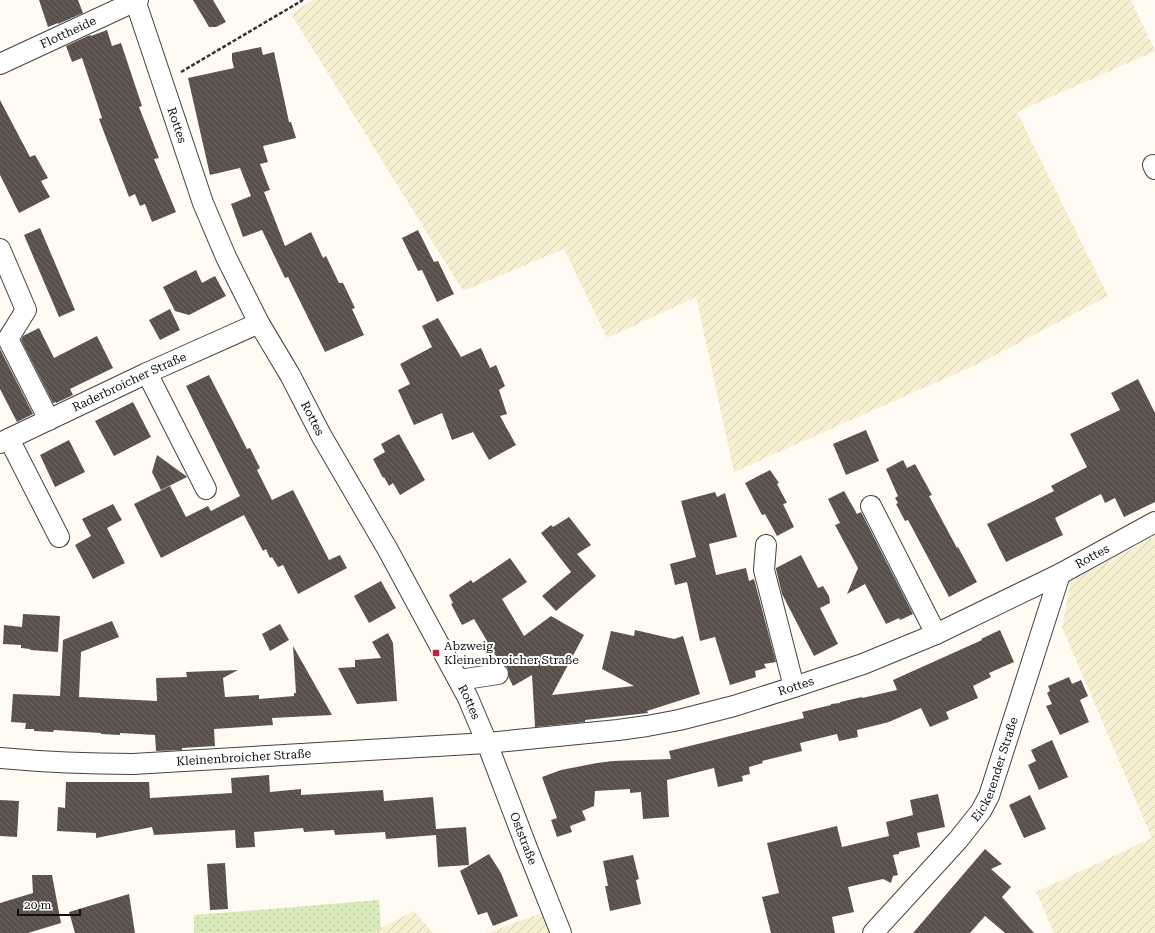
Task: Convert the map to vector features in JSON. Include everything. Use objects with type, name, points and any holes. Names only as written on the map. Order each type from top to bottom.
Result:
[{"type":"street","name":"Rottes","points":[[136,0],[203,203],[226,257],[259,323],[290,375],[321,434],[388,550],[459,680],[487,743],[647,726],[734,706],[794,687],[863,664],[936,634],[1060,574],[1155,522]]},
{"type":"street","name":"Flottheide","points":[[0,64],[136,0]]},
{"type":"street","points":[[0,249],[26,310],[8,339],[48,420]]},
{"type":"street","name":"Raderbroicher Straße","points":[[4,441],[147,373],[259,323]]},
{"type":"street","points":[[147,373],[206,489]]},
{"type":"street","points":[[4,441],[59,537]]},
{"type":"street","points":[[872,506],[936,634]]},
{"type":"street","points":[[766,545],[764,570],[794,687]]},
{"type":"street","name":"Eickerender Straße","points":[[873,933],[958,840],[981,811],[997,772],[1060,574]]},
{"type":"street","points":[[459,680],[498,674]]},
{"type":"street","name":"Kleinenbroicher Straße","points":[[0,758],[45,762],[132,764],[487,743]]},
{"type":"street","name":"Oststraße","points":[[487,743],[561,933]]},
{"type":"path","points":[[164,83],[303,0]]},
{"type":"shaded area","points":[[313,0],[1131,0],[1155,51],[1017,112],[1108,296],[982,362],[734,472],[696,297],[607,338],[564,249],[463,291],[291,14]]},
{"type":"shaded area","points":[[1155,536],[1155,933],[1054,933],[1036,892],[1152,838],[1062,627],[1071,581]]},
{"type":"shaded area","points":[[414,911],[433,933],[374,933],[381,928]]},
{"type":"shaded area","points":[[542,913],[551,933],[487,933]]},
{"type":"green space","points":[[379,900],[381,928],[374,933],[194,933],[194,915]]},
{"type":"building","points":[[39,0],[78,0],[83,13],[48,27]]},
{"type":"building","points":[[193,0],[213,0],[226,22],[216,27],[209,27]]},
{"type":"building","points":[[107,30],[112,46],[121,43],[142,106],[139,107],[159,158],[154,159],[176,212],[152,222],[145,204],[140,206],[135,194],[129,197],[99,119],[102,118],[82,58],[72,62],[66,46],[90,35],[91,36]]},
{"type":"building","points":[[261,47],[263,55],[274,52],[289,122],[291,122],[296,138],[263,146],[268,162],[260,164],[270,190],[264,192],[285,246],[311,232],[323,258],[326,256],[339,283],[343,283],[355,308],[352,309],[364,335],[325,352],[288,277],[285,278],[262,230],[243,237],[231,204],[251,196],[240,168],[210,175],[188,78],[234,68],[232,53]]},
{"type":"building","points":[[0,100],[30,157],[35,155],[48,178],[41,181],[50,197],[19,213],[0,175]]},
{"type":"building","points":[[40,228],[75,310],[59,317],[24,235]]},
{"type":"building","points":[[418,230],[434,262],[438,261],[454,294],[437,302],[422,270],[418,271],[402,238]]},
{"type":"building","points":[[196,270],[202,283],[215,276],[226,296],[189,315],[175,311],[163,287]]},
{"type":"building","points":[[170,309],[180,330],[160,340],[149,320]]},
{"type":"building","points":[[438,318],[461,357],[481,348],[490,368],[496,365],[505,386],[499,390],[507,414],[500,416],[516,445],[489,460],[473,432],[452,440],[442,413],[414,425],[398,390],[410,384],[400,364],[432,347],[422,326]]},
{"type":"building","points":[[39,328],[54,358],[97,336],[113,368],[70,389],[73,395],[53,403],[21,340],[23,336]]},
{"type":"building","points":[[0,349],[33,414],[17,422],[0,389]]},
{"type":"building","points":[[209,375],[247,449],[250,448],[260,468],[257,470],[272,500],[293,490],[329,560],[340,555],[347,568],[298,594],[283,565],[278,567],[272,557],[270,558],[266,549],[263,551],[244,515],[161,558],[134,504],[170,486],[186,517],[208,506],[211,511],[240,496],[186,386]]},
{"type":"building","points":[[1138,379],[1155,413],[1155,502],[1124,517],[1115,498],[1105,503],[1101,494],[1055,518],[1063,535],[1006,562],[987,524],[1054,491],[1051,486],[1087,467],[1070,434],[1120,410],[1111,393]]},
{"type":"building","points":[[133,402],[151,437],[114,456],[95,421]]},
{"type":"building","points":[[866,430],[879,461],[846,475],[833,444]]},
{"type":"building","points":[[399,434],[425,480],[400,495],[393,483],[389,486],[384,477],[383,478],[373,459],[385,452],[381,444]]},
{"type":"building","points":[[69,440],[85,472],[55,487],[40,455]]},
{"type":"building","points":[[157,455],[187,477],[161,490],[152,472]]},
{"type":"building","points":[[903,460],[907,468],[915,464],[932,495],[929,496],[977,582],[949,597],[908,520],[905,521],[896,504],[898,503],[895,498],[898,496],[886,469]]},
{"type":"building","points":[[770,470],[779,483],[777,484],[787,503],[783,504],[794,527],[777,536],[765,514],[762,515],[745,483]]},
{"type":"building","points":[[844,491],[857,514],[861,512],[913,614],[886,624],[865,584],[847,594],[858,568],[835,525],[840,523],[828,499]]},
{"type":"building","points":[[715,492],[717,497],[725,493],[737,537],[709,544],[716,575],[746,568],[749,581],[754,579],[776,662],[764,664],[766,668],[755,671],[756,677],[730,685],[715,637],[700,641],[687,582],[675,585],[670,564],[696,557],[681,501]]},
{"type":"building","points":[[113,504],[122,520],[107,528],[125,563],[93,579],[75,545],[91,536],[82,519]]},
{"type":"building","points":[[569,517],[591,545],[577,554],[596,576],[556,611],[542,596],[571,572],[541,533],[551,525],[553,527]]},
{"type":"building","points":[[801,555],[818,588],[823,586],[829,596],[830,603],[820,608],[838,644],[814,656],[782,594],[776,569]]},
{"type":"building","points":[[510,558],[527,582],[502,599],[524,636],[551,616],[584,635],[552,695],[634,686],[602,669],[611,631],[634,636],[635,630],[674,639],[683,636],[700,694],[647,711],[648,713],[535,727],[532,675],[513,686],[509,678],[507,667],[503,663],[500,663],[474,619],[462,625],[451,604],[453,603],[449,595],[471,580],[473,583]]},
{"type":"building","points":[[381,581],[396,608],[369,623],[354,596]]},
{"type":"building","points":[[23,614],[60,616],[58,652],[30,650],[21,648],[21,645],[3,644],[4,625],[22,627]]},
{"type":"building","points":[[112,621],[119,637],[81,652],[79,697],[157,701],[156,678],[187,677],[186,672],[238,670],[223,678],[225,697],[259,695],[259,699],[294,696],[294,693],[296,693],[293,646],[332,715],[272,718],[273,725],[214,729],[215,746],[156,751],[155,735],[120,733],[120,735],[54,730],[53,732],[34,731],[34,729],[25,729],[26,723],[11,722],[13,694],[60,696],[63,640]]},
{"type":"building","points":[[280,624],[289,640],[270,651],[262,634]]},
{"type":"building","points":[[1000,630],[1014,662],[989,673],[991,677],[973,686],[978,698],[946,712],[949,719],[930,727],[921,708],[889,722],[857,730],[858,737],[839,741],[837,734],[800,743],[802,751],[762,761],[763,763],[749,767],[750,774],[742,776],[743,781],[718,787],[714,768],[667,780],[669,817],[643,819],[641,792],[630,793],[630,789],[595,791],[594,806],[582,811],[586,820],[570,826],[572,832],[557,837],[551,820],[557,818],[542,777],[561,770],[597,763],[671,759],[669,751],[804,718],[802,712],[831,704],[897,690],[893,680],[982,640],[981,639]]},
{"type":"building","points":[[388,633],[393,643],[397,701],[357,704],[338,668],[355,667],[355,660],[381,658],[372,642]]},
{"type":"building","points":[[1069,677],[1072,684],[1081,680],[1088,696],[1080,700],[1089,722],[1060,735],[1046,706],[1052,704],[1047,693],[1050,691],[1048,686]]},
{"type":"building","points":[[1052,740],[1068,777],[1039,790],[1028,765],[1036,761],[1031,750]]},
{"type":"building","points":[[269,775],[270,792],[301,789],[301,795],[383,790],[384,801],[433,797],[436,829],[466,827],[469,865],[438,867],[436,835],[386,839],[385,832],[335,835],[334,830],[304,832],[303,828],[254,832],[255,847],[236,848],[235,830],[154,835],[152,827],[96,838],[96,833],[57,831],[58,807],[65,808],[66,782],[149,782],[150,798],[232,793],[231,778]]},
{"type":"building","points":[[938,794],[945,827],[917,833],[920,847],[893,855],[898,875],[893,876],[891,883],[883,879],[848,887],[854,912],[832,917],[835,933],[771,933],[762,897],[779,893],[767,843],[837,826],[842,847],[889,836],[886,822],[913,815],[910,800]]},
{"type":"building","points":[[1030,795],[1046,829],[1024,838],[1009,805]]},
{"type":"building","points":[[0,800],[19,801],[17,837],[0,836]]},
{"type":"building","points":[[985,849],[1002,864],[991,869],[1011,887],[1002,897],[1034,933],[1005,933],[985,916],[970,933],[913,933]]},
{"type":"building","points":[[489,854],[501,873],[518,916],[493,926],[487,912],[478,915],[460,871]]},
{"type":"building","points":[[633,855],[639,879],[636,880],[641,904],[610,911],[605,886],[608,886],[603,861]]},
{"type":"building","points":[[225,863],[228,909],[210,910],[207,864]]},
{"type":"building","points":[[32,875],[52,875],[61,923],[28,933],[0,933],[0,903],[33,893]]},
{"type":"building","points":[[129,894],[135,933],[75,933],[69,912]]},
{"type":"place","name":"Abzweig Kleinenbroicher Straße","points":[[436,653]]}]
